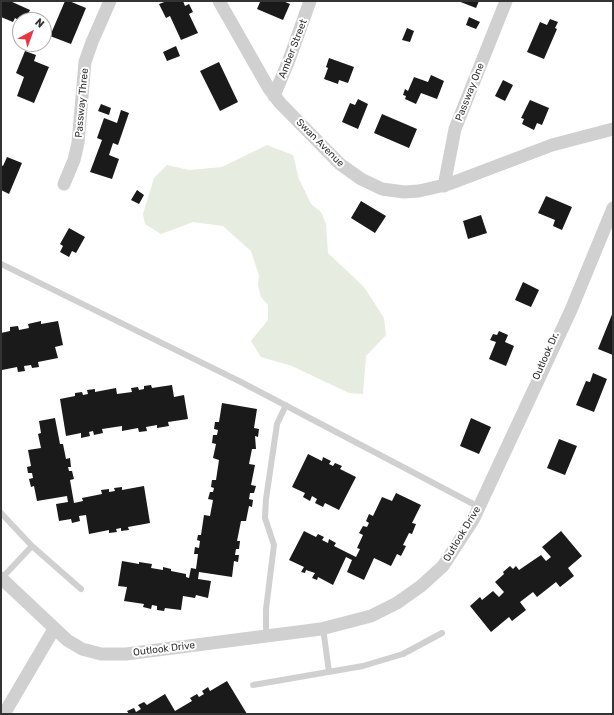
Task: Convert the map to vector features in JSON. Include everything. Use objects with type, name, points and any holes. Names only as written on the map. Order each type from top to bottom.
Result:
[{"type":"street","name":"Passway Three","points":[[64,184],[74,160],[78,143],[85,62],[110,1]]},
{"type":"street","name":"Swan Avenue","points":[[219,1],[274,96],[340,164],[361,179],[382,189],[404,192],[419,191],[444,186],[552,145],[613,129]]},
{"type":"street","name":"Amber Street","points":[[274,96],[289,60],[310,1]]},
{"type":"street","name":"Passway One","points":[[444,186],[455,128],[506,1]]},
{"type":"street","name":"Outlook Drive","points":[[1,578],[54,629],[82,649],[101,654],[126,654],[323,628],[371,616],[397,603],[421,586],[454,552],[479,506],[571,310],[613,207]]},
{"type":"street","points":[[4,714],[54,629]]},
{"type":"lane","points":[[1,264],[286,405],[479,506]]},
{"type":"lane","points":[[266,636],[266,609],[274,545],[265,518],[266,499],[277,424],[286,405]]},
{"type":"lane","points":[[1,513],[32,546],[81,588]]},
{"type":"lane","points":[[1,578],[32,546]]},
{"type":"lane","points":[[323,628],[329,672]]},
{"type":"lane","points":[[253,685],[363,666],[403,654],[442,633]]},
{"type":"shaded area","points":[[267,145],[293,155],[299,179],[311,204],[321,212],[326,224],[328,253],[364,287],[384,318],[386,335],[366,356],[363,394],[349,393],[292,366],[261,357],[251,341],[268,320],[268,305],[261,297],[258,285],[259,275],[251,251],[223,226],[193,222],[161,234],[145,224],[143,214],[154,178],[167,165],[189,170],[222,167]]},
{"type":"building","points":[[1,1],[10,1],[30,10],[29,12],[12,12],[12,22],[1,17]]},
{"type":"building","points":[[65,1],[69,1],[86,8],[71,44],[52,37],[52,31]]},
{"type":"building","points":[[167,1],[183,1],[185,6],[189,4],[193,12],[189,14],[198,33],[181,40],[170,16],[166,18],[159,4]]},
{"type":"building","points":[[256,1],[283,1],[290,4],[283,20],[257,9],[260,2]]},
{"type":"building","points":[[458,1],[479,1],[476,8]]},
{"type":"building","points":[[469,17],[480,22],[476,29],[466,25]]},
{"type":"building","points":[[550,19],[558,22],[555,28],[557,29],[544,59],[527,52],[540,22],[547,25]]},
{"type":"building","points":[[407,28],[414,31],[410,42],[402,40]]},
{"type":"building","points":[[176,46],[180,56],[167,61],[163,52]]},
{"type":"building","points":[[25,52],[36,55],[34,61],[49,67],[34,103],[17,96],[24,77],[16,73]]},
{"type":"building","points":[[329,58],[354,67],[348,83],[339,80],[338,84],[324,79],[328,68],[326,67]]},
{"type":"building","points":[[219,62],[238,102],[220,111],[200,71]]},
{"type":"building","points":[[431,75],[444,81],[437,99],[421,93],[416,104],[405,99],[406,96],[403,95],[405,89],[408,91],[414,77],[428,82]]},
{"type":"building","points":[[503,80],[513,85],[505,101],[495,96]]},
{"type":"building","points":[[358,99],[368,104],[358,129],[342,122],[350,103],[355,105]]},
{"type":"building","points":[[530,100],[549,108],[542,125],[537,123],[534,130],[522,124],[524,119],[521,118]]},
{"type":"building","points":[[101,104],[111,108],[109,115],[98,111]]},
{"type":"building","points":[[121,110],[129,113],[118,145],[113,143],[109,155],[119,159],[112,179],[90,172],[102,140],[97,138],[104,118],[117,123]]},
{"type":"building","points":[[382,114],[417,129],[409,148],[374,133]]},
{"type":"building","points":[[7,157],[22,163],[9,194],[1,190],[1,165],[3,166]]},
{"type":"building","points":[[137,190],[144,195],[139,204],[131,200]]},
{"type":"building","points":[[546,196],[572,207],[562,230],[553,226],[555,220],[538,213]]},
{"type":"building","points":[[361,201],[386,216],[375,233],[351,218]]},
{"type":"building","points":[[481,215],[487,233],[468,239],[463,221]]},
{"type":"building","points":[[69,228],[85,237],[76,253],[72,251],[69,257],[60,252],[63,246],[60,244]]},
{"type":"building","points":[[523,282],[539,290],[531,307],[515,300]]},
{"type":"building","points":[[613,312],[613,355],[598,349]]},
{"type":"building","points":[[41,321],[41,324],[58,321],[63,345],[55,347],[58,358],[38,362],[39,367],[32,368],[31,365],[24,366],[25,371],[18,372],[17,367],[2,370],[1,333],[10,331],[10,327],[18,326],[19,330],[29,328],[28,324]]},
{"type":"building","points":[[499,331],[508,335],[505,342],[514,346],[506,366],[489,359],[496,342],[490,340],[493,334],[497,335]]},
{"type":"building","points":[[593,373],[607,379],[594,412],[576,405],[586,381],[590,382]]},
{"type":"building","points":[[151,385],[152,388],[172,385],[174,397],[184,395],[188,419],[168,422],[169,426],[157,428],[157,425],[146,427],[147,431],[139,432],[138,428],[122,431],[122,426],[102,429],[103,433],[94,435],[93,431],[89,432],[90,436],[81,438],[81,433],[66,436],[60,399],[75,396],[75,393],[82,392],[83,395],[88,394],[87,390],[95,389],[95,392],[116,388],[117,394],[132,392],[131,388],[138,387],[139,390],[144,389],[144,386]]},
{"type":"building","points":[[222,403],[257,409],[254,428],[259,429],[258,437],[255,436],[256,449],[252,449],[249,464],[255,465],[251,485],[256,486],[254,493],[250,493],[249,499],[253,500],[252,507],[249,506],[246,521],[241,521],[237,541],[240,541],[239,549],[236,549],[235,555],[239,555],[238,562],[234,561],[232,577],[199,572],[198,579],[211,581],[208,598],[196,595],[195,598],[183,596],[181,610],[165,608],[164,611],[157,610],[157,606],[152,605],[151,609],[143,607],[144,604],[124,601],[127,587],[118,586],[122,561],[139,564],[139,562],[152,564],[151,568],[163,570],[163,567],[171,569],[171,571],[186,574],[186,577],[189,578],[191,568],[196,569],[198,554],[194,554],[195,547],[199,548],[200,541],[197,540],[198,535],[201,535],[204,515],[210,516],[213,500],[208,499],[210,492],[213,492],[214,488],[211,487],[212,480],[216,480],[219,460],[213,458],[216,444],[212,443],[213,435],[217,435],[218,430],[214,429],[215,422],[219,422]]},
{"type":"building","points":[[55,418],[60,444],[63,444],[66,459],[70,458],[71,467],[68,467],[69,471],[72,471],[74,479],[70,480],[74,503],[83,501],[82,498],[102,494],[101,490],[109,489],[109,492],[115,491],[114,488],[122,487],[122,490],[144,486],[150,523],[128,527],[129,530],[121,531],[121,528],[116,529],[117,532],[109,533],[109,530],[89,534],[86,515],[79,516],[80,521],[72,523],[71,519],[59,521],[56,504],[68,502],[67,496],[37,501],[34,486],[31,487],[29,479],[33,478],[32,473],[28,473],[27,467],[31,466],[28,450],[41,448],[38,434],[41,433],[39,421]]},
{"type":"building","points":[[471,418],[491,427],[479,454],[460,446]]},
{"type":"building","points":[[559,439],[577,446],[565,475],[547,468]]},
{"type":"building","points":[[308,454],[322,461],[323,457],[331,461],[329,464],[333,466],[335,463],[342,466],[340,469],[356,477],[339,510],[325,503],[323,507],[315,503],[317,499],[312,496],[310,501],[303,497],[305,493],[292,487]]},
{"type":"building","points":[[396,493],[421,505],[412,523],[416,524],[412,534],[409,533],[403,545],[406,546],[401,556],[397,554],[391,566],[374,558],[364,580],[347,572],[352,560],[346,557],[333,585],[318,577],[317,580],[312,578],[315,573],[306,570],[305,573],[301,572],[304,567],[289,560],[304,531],[316,537],[318,534],[324,537],[322,540],[328,543],[329,539],[336,543],[334,546],[356,557],[360,549],[357,548],[363,535],[359,533],[363,526],[367,527],[369,523],[366,521],[369,514],[373,516],[382,497],[392,501]]},
{"type":"building","points":[[561,531],[582,556],[568,568],[574,576],[560,587],[556,582],[537,597],[533,592],[520,602],[526,610],[512,621],[509,617],[491,632],[470,606],[480,597],[482,600],[493,591],[499,597],[504,592],[495,582],[510,566],[513,569],[516,566],[519,570],[541,555],[546,561],[551,557],[542,547]]},
{"type":"building","points":[[227,681],[247,714],[129,714],[127,711],[134,708],[136,712],[141,709],[138,705],[144,702],[147,705],[165,694],[175,711],[192,701],[190,698],[197,694],[199,697],[204,694],[202,691],[208,687],[210,691]]}]
